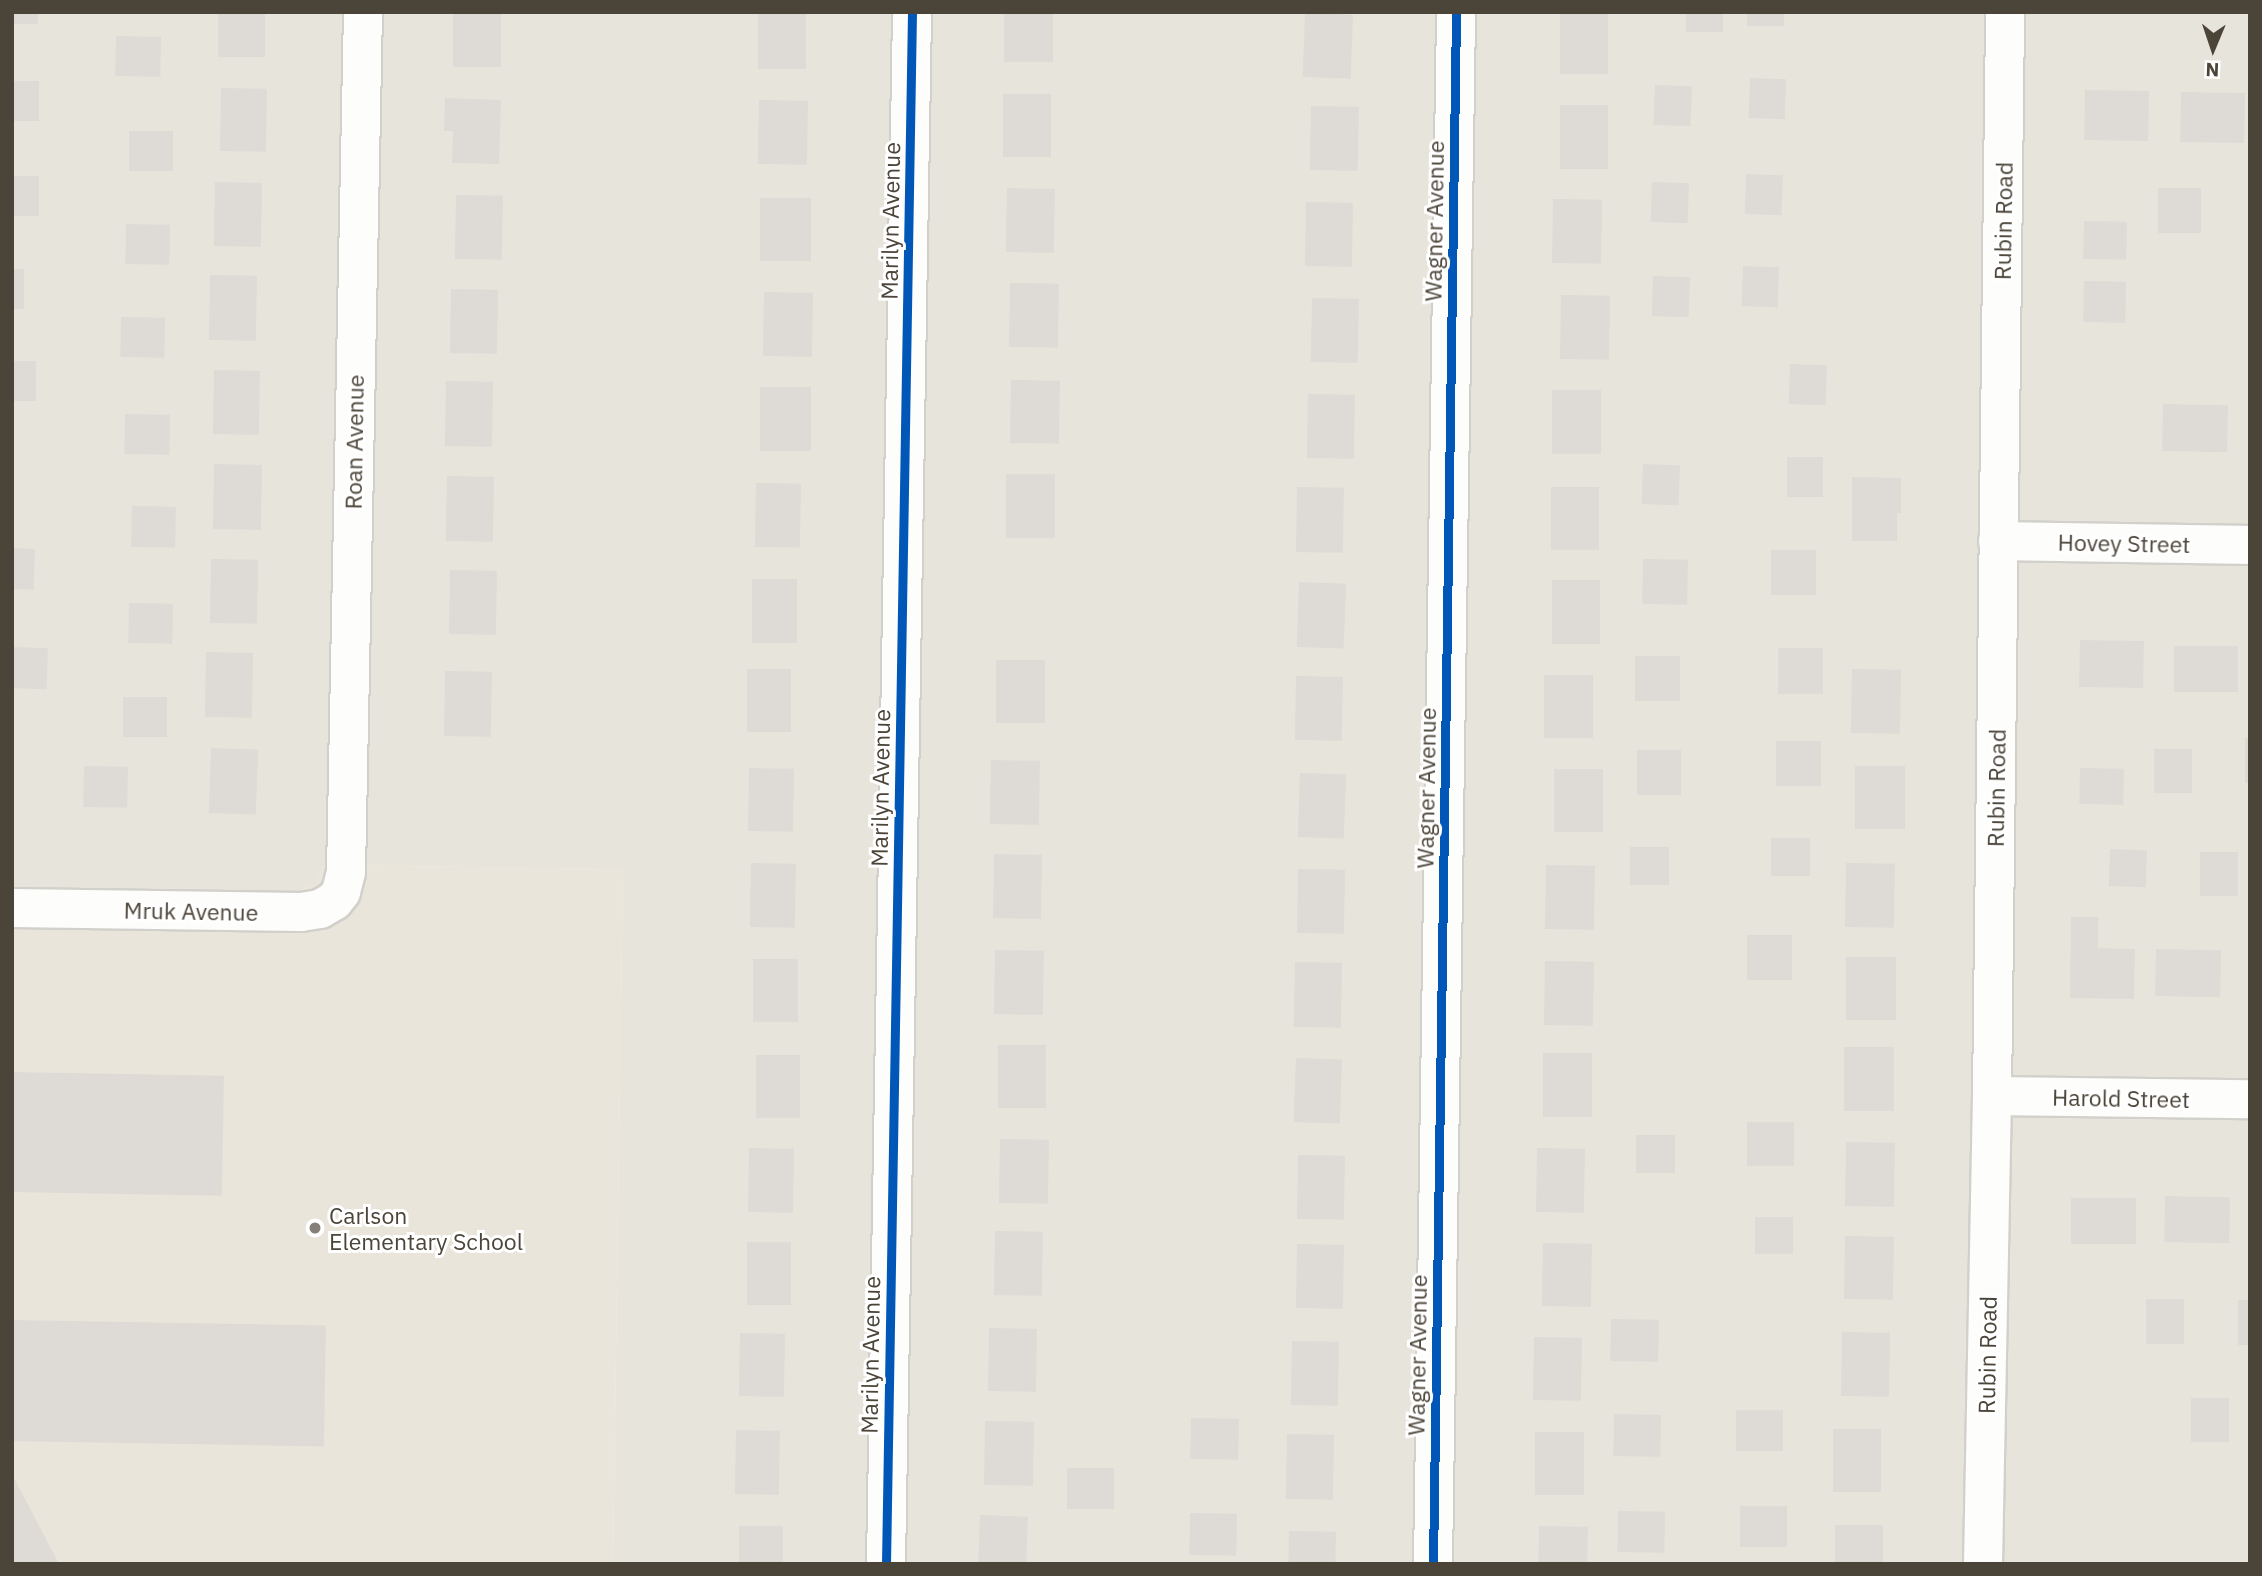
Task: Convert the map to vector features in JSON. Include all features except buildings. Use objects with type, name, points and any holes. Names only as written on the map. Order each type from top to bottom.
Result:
[{"type":"street","name":"Roan Avenue","points":[[346,872],[363,12]]},
{"type":"street","name":"Marilyn Avenue","points":[[886,1564],[912,12]]},
{"type":"street","name":"Wagner Avenue","points":[[1433,1564],[1456,12]]},
{"type":"street","name":"Rubin Road","points":[[1983,1564],[1993,1096],[2005,12]]},
{"type":"street","name":"Hovey Street","points":[[1998,541],[2250,545]]},
{"type":"street","name":"Mruk Avenue","points":[[12,908],[301,912],[320,909],[334,901],[341,892],[346,872]]},
{"type":"street","name":"Harold Street","points":[[1993,1096],[2250,1099]]},
{"type":"shaded area","points":[[12,12],[2250,12],[2250,1564],[613,1564],[623,869],[325,865],[314,885],[299,891],[12,888]]},
{"type":"shaded area","name":"Carlson Elementary School","points":[[325,865],[623,869],[613,1564],[12,1564],[12,888],[299,891],[314,885]]},
{"type":"cycle path","points":[[886,1564],[912,12]]},
{"type":"cycle path","points":[[1433,1564],[1456,12]]},
{"type":"place","name":"Carlson Elementary School","points":[[315,1228]]}]
